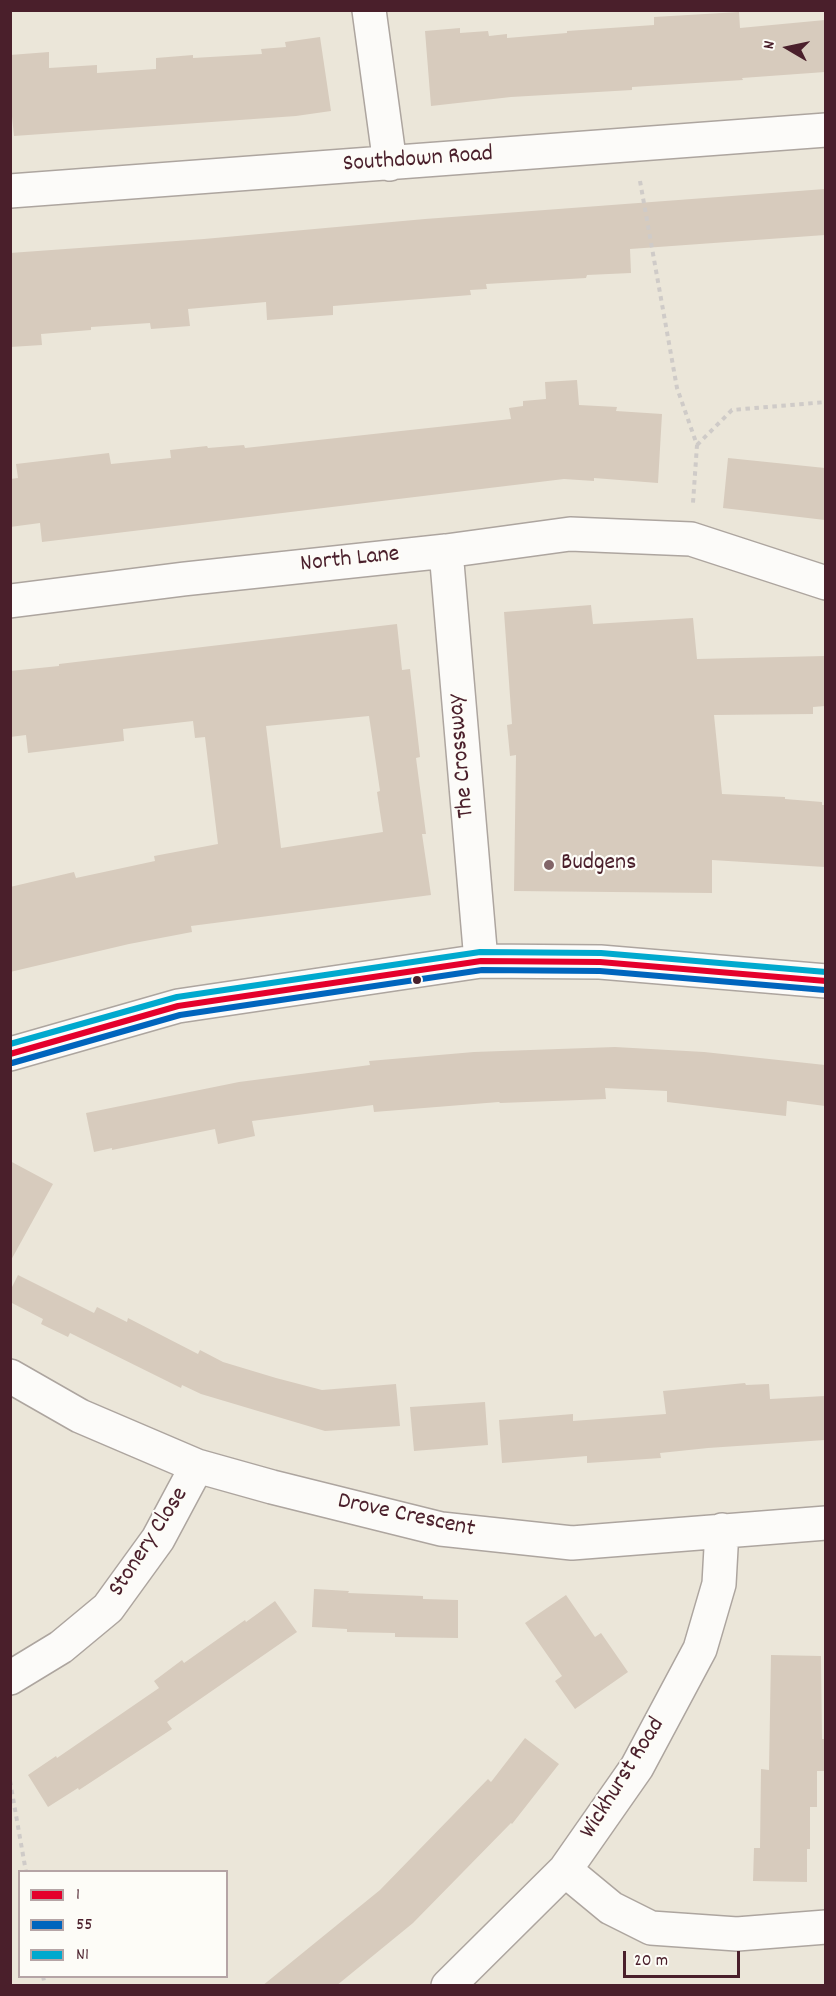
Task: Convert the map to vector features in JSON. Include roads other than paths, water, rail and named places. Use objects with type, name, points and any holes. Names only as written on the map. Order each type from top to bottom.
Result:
[{"type":"street","points":[[369,10],[390,164]]},
{"type":"street","name":"Southdown Road","points":[[10,191],[825,130]]},
{"type":"street","name":"North Lane","points":[[10,601],[184,579],[446,551],[570,534],[691,539],[825,583]]},
{"type":"street","name":"The Crossway","points":[[446,551],[481,961]]},
{"type":"street","points":[[10,1053],[178,1006],[481,961],[600,962],[825,981]]},
{"type":"street","name":"Drove Crescent","points":[[10,1376],[80,1416],[197,1466],[441,1529],[572,1543],[825,1523]]},
{"type":"street","name":"Stonery Close","points":[[10,1678],[60,1647],[108,1608],[158,1539],[197,1466]]},
{"type":"street","name":"Wickhurst Road","points":[[448,1986],[565,1869],[637,1767],[700,1649],[719,1584],[722,1530]]},
{"type":"street","points":[[565,1869],[610,1908],[651,1928],[737,1934],[825,1928]]},
{"type":"place","name":"Budgens","points":[[549,865]]}]
